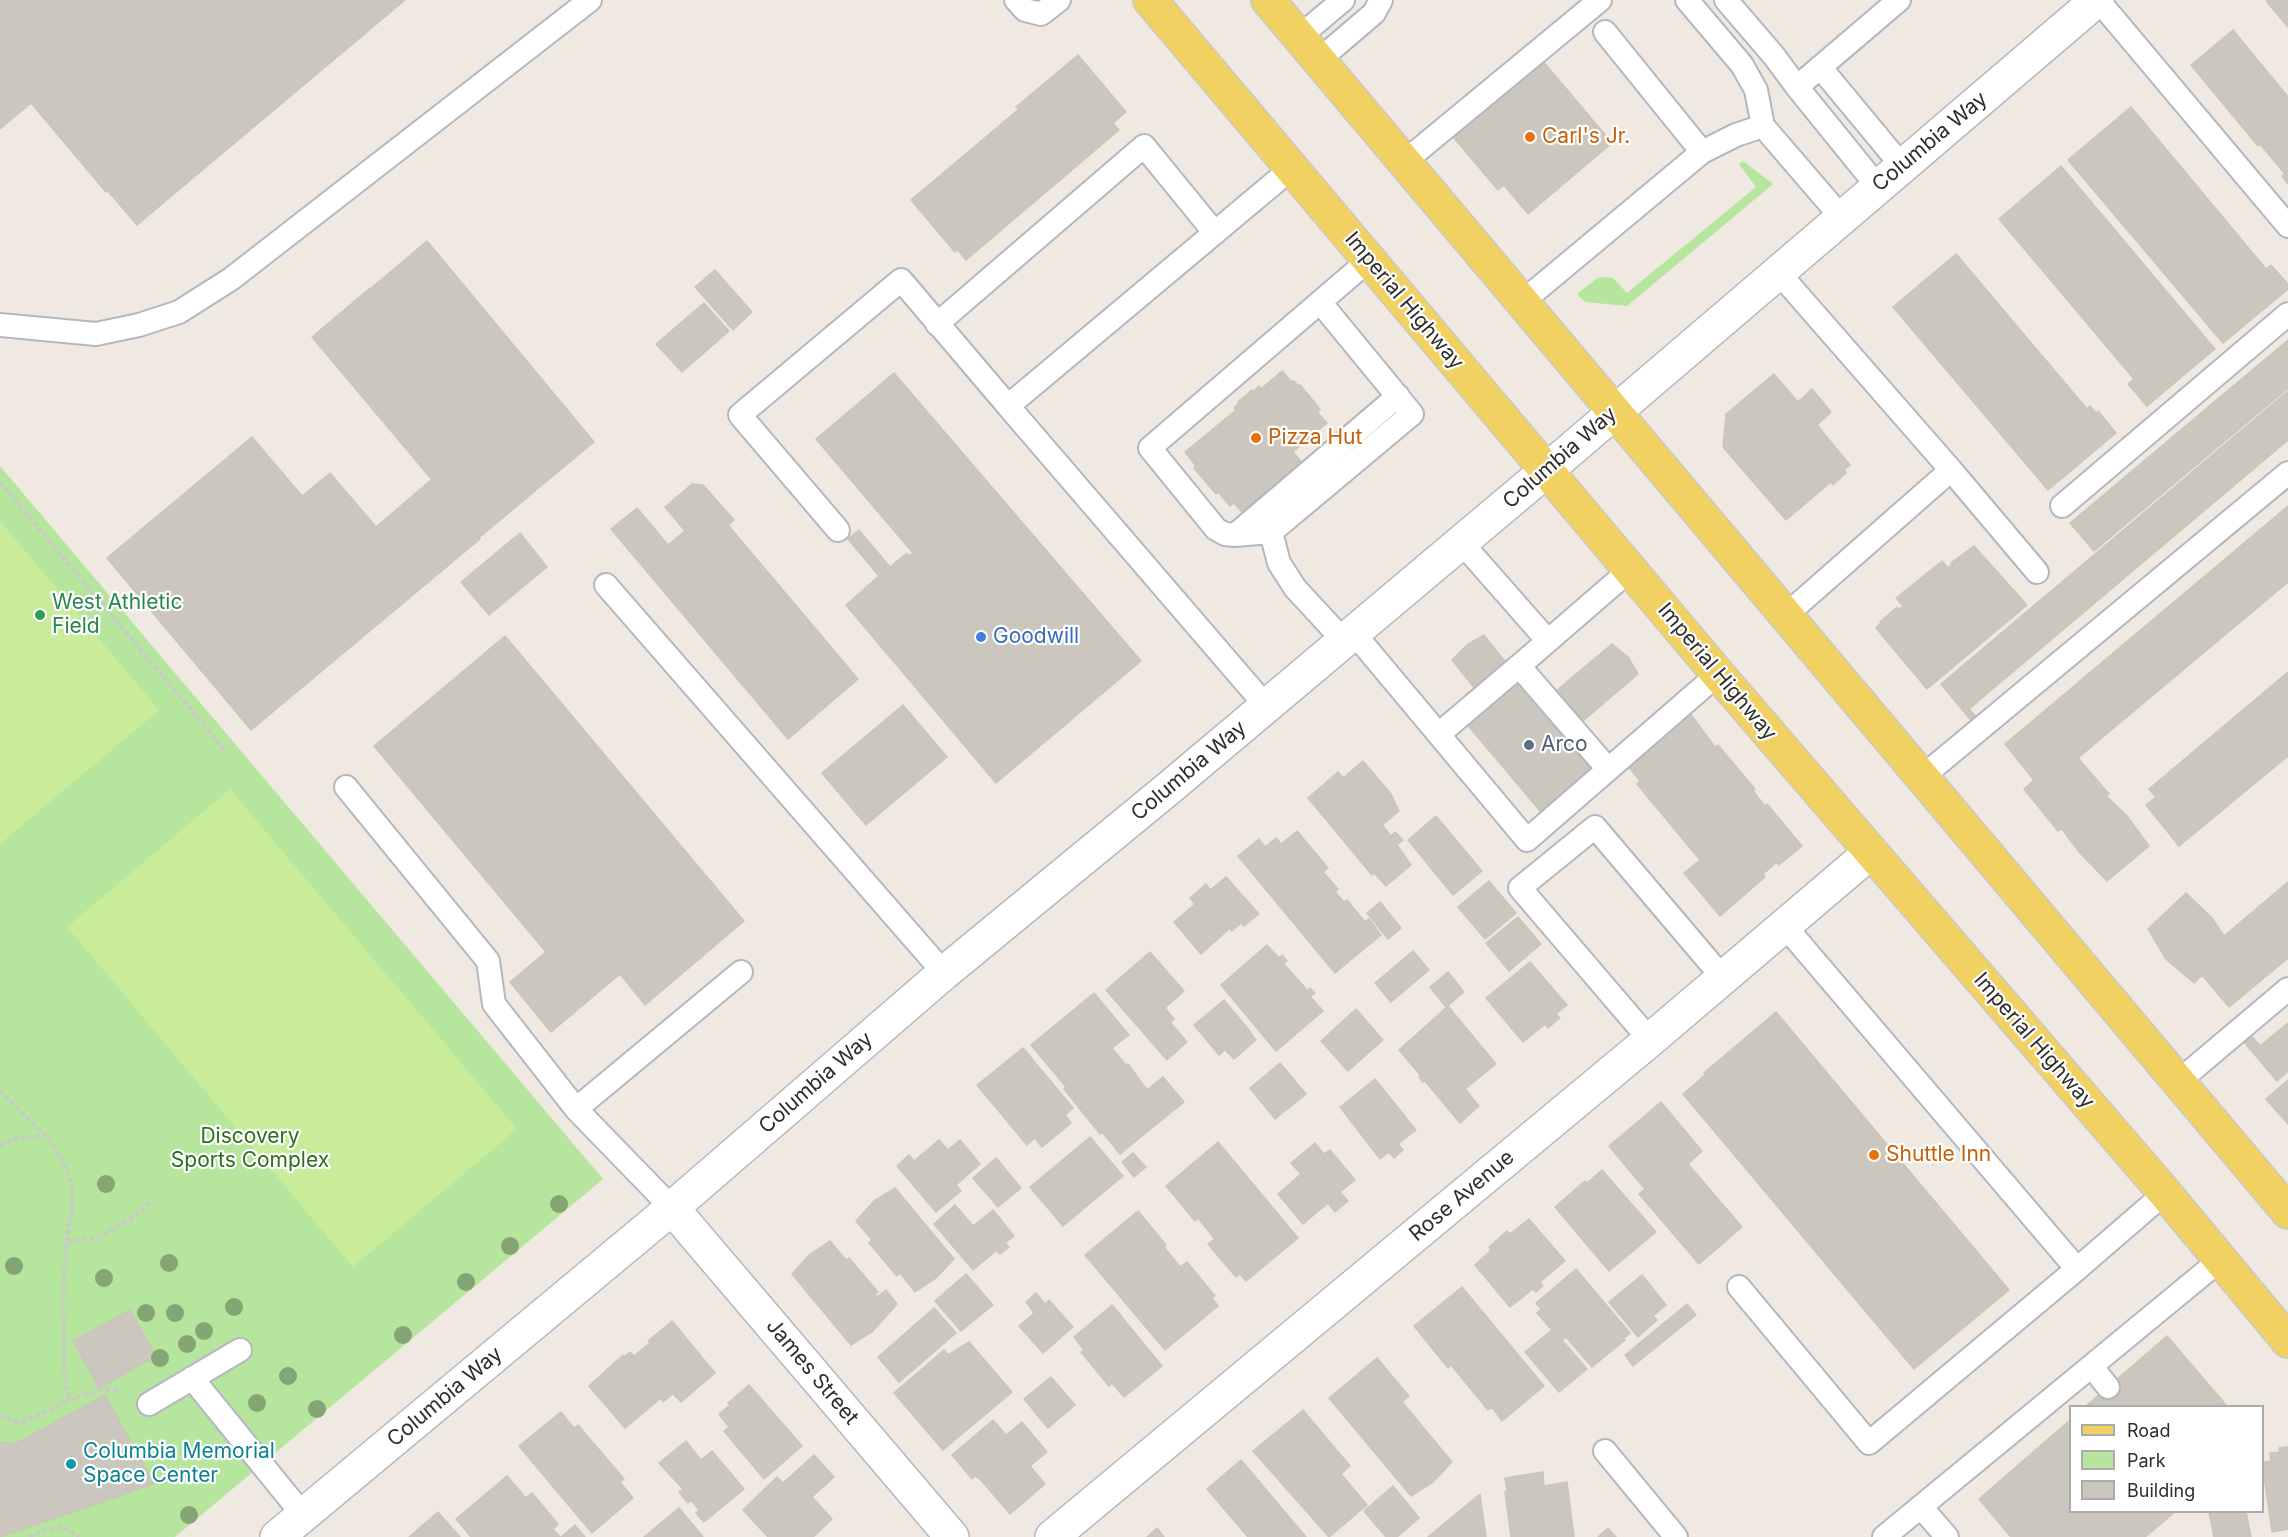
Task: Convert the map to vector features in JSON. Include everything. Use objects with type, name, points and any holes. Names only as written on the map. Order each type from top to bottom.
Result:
[{"type":"main road","name":"Imperial Highway","points":[[1150,0],[1718,674],[2164,1193],[2288,1341]]},
{"type":"main road","points":[[1268,0],[2288,1212]]},
{"type":"street","name":"Columbia Way","points":[[277,1537],[672,1208],[944,973],[1547,470],[2098,0]]},
{"type":"street","name":"Rose Avenue","points":[[1052,1537],[1650,1040],[1871,852]]},
{"type":"street","name":"James Street","points":[[672,1208],[952,1537]]},
{"type":"lane","points":[[0,325],[96,334],[139,325],[179,312],[231,279],[590,0]]},
{"type":"lane","points":[[1016,0],[1025,10],[1041,14],[1059,0]]},
{"type":"lane","points":[[1309,48],[1343,0]]},
{"type":"lane","points":[[1309,48],[1374,13],[1381,0]]},
{"type":"lane","points":[[1404,162],[1600,0]]},
{"type":"lane","points":[[1687,0],[1742,65],[1756,90],[1763,126],[1842,218]]},
{"type":"lane","points":[[1726,0],[1774,56],[1878,187]]},
{"type":"lane","points":[[1797,87],[1899,0]]},
{"type":"lane","points":[[2098,0],[2288,226]]},
{"type":"lane","points":[[1605,32],[1702,152]]},
{"type":"lane","points":[[1820,67],[1902,166]]},
{"type":"lane","points":[[1522,302],[1702,152],[1736,135],[1763,126]]},
{"type":"lane","points":[[938,324],[1144,146],[1215,232]]},
{"type":"lane","points":[[1008,406],[1292,168]]},
{"type":"lane","points":[[1320,302],[1412,414],[1271,532],[1225,534],[1216,529],[1150,448],[1320,302],[1369,260]]},
{"type":"lane","points":[[1778,272],[2037,572]]},
{"type":"lane","points":[[838,530],[740,415],[901,280],[1266,706]]},
{"type":"lane","points":[[2062,506],[2288,314]]},
{"type":"lane","points":[[1235,535],[1398,396]]},
{"type":"lane","points":[[1786,615],[1951,470]]},
{"type":"lane","points":[[1922,777],[2288,473]]},
{"type":"lane","points":[[1271,532],[1279,563],[1295,588],[1348,637],[1438,734],[1527,840],[1718,674]]},
{"type":"lane","points":[[1461,542],[1548,641]]},
{"type":"lane","points":[[1438,734],[1631,569]]},
{"type":"lane","points":[[606,585],[944,973]]},
{"type":"lane","points":[[1519,666],[1608,769]]},
{"type":"lane","points":[[346,787],[488,961],[494,1004],[576,1109],[672,1208]]},
{"type":"lane","points":[[1650,1040],[1520,888],[1594,827],[1723,978]]},
{"type":"lane","points":[[1784,925],[2077,1269]]},
{"type":"lane","points":[[576,1109],[741,972]]},
{"type":"lane","points":[[2179,1081],[2288,989]]},
{"type":"lane","points":[[1739,1287],[1869,1443],[2164,1193]]},
{"type":"lane","points":[[1884,1537],[2220,1260]]},
{"type":"lane","points":[[149,1404],[240,1350]]},
{"type":"lane","points":[[2092,1366],[2108,1387]]},
{"type":"lane","points":[[192,1378],[303,1515]]},
{"type":"lane","points":[[1605,1451],[1676,1537]]},
{"type":"lane","points":[[1921,1507],[1947,1537]]},
{"type":"path","points":[[0,483],[227,753]]},
{"type":"path","points":[[0,1091],[45,1135],[60,1156],[72,1184],[72,1210],[66,1242],[63,1297],[64,1376],[70,1399]]},
{"type":"path","points":[[0,1146],[11,1140],[45,1135]]},
{"type":"path","points":[[66,1242],[100,1237],[128,1221],[154,1201]]},
{"type":"path","points":[[0,1416],[18,1422],[42,1414],[70,1399],[99,1391]]},
{"type":"path","points":[[29,1537],[48,1529],[64,1527],[79,1537]]},
{"type":"green space","points":[[1743,161],[1773,184],[1627,306],[1585,302],[1577,294],[1602,277],[1613,278],[1627,293],[1756,187],[1739,164]]},
{"type":"green space","name":"Discovery Sports Complex","points":[[0,466],[603,1179],[175,1537],[0,1537]]},
{"type":"green space","name":"West Athletic Field","points":[[0,521],[159,710],[0,844]]},
{"type":"green space","points":[[230,789],[517,1129],[353,1267],[67,927]]},
{"type":"building","points":[[0,0],[405,0],[137,225],[31,103],[0,129]]},
{"type":"building","points":[[2288,0],[2288,27],[2266,1]]},
{"type":"building","points":[[2233,30],[2288,97],[2288,184],[2282,176],[2285,174],[2260,144],[2258,146],[2191,65]]},
{"type":"building","points":[[1078,55],[1126,112],[1113,123],[1119,130],[966,260],[958,250],[955,252],[911,200],[1019,109],[1016,107]]},
{"type":"building","name":"Carl's Jr.","points":[[1542,60],[1612,143],[1528,214],[1504,185],[1498,190],[1449,132]]},
{"type":"building","points":[[2131,107],[2266,269],[2271,265],[2288,284],[2288,289],[2223,343],[2068,160]]},
{"type":"building","points":[[2061,166],[2215,349],[2147,406],[2128,384],[2134,379],[1999,219]]},
{"type":"building","points":[[427,241],[594,442],[537,489],[370,289]]},
{"type":"building","points":[[1956,254],[2087,409],[2090,406],[2096,413],[2098,411],[2116,433],[2048,490],[1893,307]]},
{"type":"building","points":[[715,270],[752,312],[733,330],[695,287]]},
{"type":"building","points":[[369,289],[536,490],[480,537],[312,337]]},
{"type":"building","points":[[704,303],[729,331],[682,372],[656,344]]},
{"type":"building","points":[[2288,340],[2288,388],[2094,551],[2070,523]]},
{"type":"building","name":"Pizza Hut","points":[[1282,371],[1292,382],[1300,385],[1316,404],[1320,410],[1317,412],[1327,423],[1293,452],[1303,464],[1278,486],[1276,483],[1242,512],[1234,503],[1230,506],[1218,492],[1216,494],[1194,468],[1196,466],[1185,452],[1236,410],[1234,408],[1238,402],[1252,390],[1253,392],[1259,386],[1261,389]]},
{"type":"building","points":[[894,373],[1141,661],[996,783],[846,605],[879,576],[848,539],[859,530],[890,567],[907,553],[909,556],[913,553],[816,439]]},
{"type":"building","points":[[1774,374],[1798,402],[1812,389],[1831,412],[1817,425],[1850,465],[1844,470],[1846,473],[1833,485],[1831,482],[1786,520],[1723,447],[1726,414]]},
{"type":"building","points":[[2288,391],[2288,440],[1969,709],[1978,719],[1973,723],[1941,684]]},
{"type":"building","points":[[252,437],[302,496],[330,473],[376,527],[431,480],[480,539],[251,730],[107,558]]},
{"type":"building","points":[[692,484],[703,485],[734,520],[728,525],[858,679],[788,739],[611,529],[637,508],[668,545],[685,531],[665,507]]},
{"type":"building","points":[[2288,506],[2288,582],[2078,758],[2109,794],[2106,796],[2127,816],[2149,846],[2107,881],[2080,853],[2061,828],[2058,831],[2024,789],[2034,780],[2005,744]]},
{"type":"building","points":[[520,533],[547,567],[489,615],[461,582]]},
{"type":"building","points":[[1974,546],[2027,605],[1927,689],[1876,628],[1897,607],[1899,609],[1903,606],[1896,598],[1942,561],[1948,568],[1951,563]]},
{"type":"building","points":[[1484,635],[1507,664],[1476,690],[1452,660],[1467,645]]},
{"type":"building","points":[[505,636],[744,921],[645,1005],[620,974],[551,1032],[510,982],[546,952],[374,746]]},
{"type":"building","points":[[1612,644],[1628,657],[1638,674],[1577,726],[1550,696]]},
{"type":"building","points":[[2288,672],[2288,756],[2179,846],[2146,805],[2156,797],[2149,789]]},
{"type":"building","name":"Arco","points":[[1517,678],[1594,768],[1569,793],[1541,812],[1465,722]]},
{"type":"building","points":[[903,705],[947,757],[866,825],[822,773]]},
{"type":"building","points":[[1689,712],[1715,747],[1718,745],[1755,789],[1753,791],[1765,806],[1767,804],[1802,846],[1779,865],[1777,862],[1763,874],[1765,877],[1720,916],[1684,873],[1700,860],[1637,784],[1640,781],[1627,765]]},
{"type":"building","points":[[1363,761],[1391,794],[1399,811],[1382,825],[1391,836],[1395,832],[1403,840],[1397,845],[1411,865],[1386,886],[1374,873],[1372,875],[1308,798],[1338,772],[1343,778]]},
{"type":"building","points":[[1436,816],[1482,871],[1453,895],[1408,840]]},
{"type":"building","points":[[1297,831],[1328,868],[1323,872],[1338,889],[1335,892],[1344,902],[1347,900],[1365,922],[1369,919],[1381,935],[1335,973],[1238,856],[1259,839],[1265,847],[1276,838],[1281,844]]},
{"type":"building","points":[[1226,877],[1259,914],[1244,926],[1241,923],[1232,931],[1230,928],[1201,954],[1174,922],[1195,904],[1190,898],[1206,884],[1210,890]]},
{"type":"building","points":[[1489,881],[1516,913],[1485,939],[1458,907]]},
{"type":"building","points":[[2288,882],[2288,958],[2229,1007],[2202,975],[2194,983],[2166,959],[2148,929],[2186,893],[2212,918],[2224,936]]},
{"type":"building","points":[[1380,902],[1401,928],[1388,939],[1367,913]]},
{"type":"building","points":[[1518,917],[1541,944],[1509,971],[1486,943]]},
{"type":"building","points":[[1267,945],[1279,958],[1282,955],[1287,961],[1283,963],[1307,990],[1310,988],[1315,993],[1310,996],[1323,1011],[1276,1051],[1221,985]]},
{"type":"building","points":[[1413,951],[1429,970],[1391,1002],[1375,983]]},
{"type":"building","points":[[1150,952],[1184,991],[1165,1008],[1174,1019],[1170,1022],[1187,1042],[1167,1060],[1106,990]]},
{"type":"building","points":[[1530,962],[1567,1005],[1556,1014],[1560,1018],[1548,1028],[1545,1024],[1523,1042],[1486,998]]},
{"type":"building","points":[[1448,972],[1464,992],[1446,1007],[1430,987]]},
{"type":"building","points":[[1094,993],[1129,1035],[1112,1048],[1126,1065],[1128,1064],[1147,1090],[1163,1077],[1184,1102],[1120,1154],[1102,1132],[1100,1134],[1064,1089],[1066,1087],[1031,1045]]},
{"type":"building","points":[[1224,1000],[1249,1030],[1219,1055],[1194,1025]]},
{"type":"building","points":[[1448,1006],[1496,1064],[1465,1089],[1479,1106],[1460,1123],[1425,1081],[1423,1082],[1419,1077],[1421,1076],[1399,1050]]},
{"type":"building","points":[[1356,1009],[1383,1040],[1348,1071],[1321,1041]]},
{"type":"building","points":[[1776,1012],[2009,1290],[1914,1369],[1683,1094],[1705,1075],[1704,1073]]},
{"type":"building","points":[[2288,1023],[2288,1071],[2277,1081],[2243,1041],[2251,1035],[2260,1046]]},
{"type":"building","points":[[1249,1031],[1256,1040],[1234,1059],[1226,1051]]},
{"type":"building","points":[[1023,1048],[1073,1108],[1065,1115],[1071,1123],[1042,1147],[1035,1138],[1027,1145],[977,1085]]},
{"type":"building","points":[[1280,1063],[1306,1094],[1275,1119],[1250,1088]]},
{"type":"building","points":[[1375,1079],[1416,1130],[1398,1144],[1403,1150],[1394,1158],[1389,1152],[1380,1159],[1340,1107]]},
{"type":"building","points":[[2288,1080],[2288,1124],[2266,1099]]},
{"type":"building","points":[[1661,1102],[1702,1151],[1688,1164],[1742,1227],[1699,1264],[1639,1194],[1645,1189],[1609,1146]]},
{"type":"building","points":[[1090,1137],[1123,1176],[1063,1226],[1030,1187]]},
{"type":"building","points":[[939,1140],[948,1150],[960,1140],[980,1164],[956,1185],[961,1191],[936,1212],[897,1166],[909,1155],[914,1161]]},
{"type":"building","points":[[1218,1142],[1298,1238],[1246,1281],[1240,1274],[1236,1277],[1208,1244],[1215,1239],[1198,1218],[1195,1221],[1166,1186]]},
{"type":"building","points":[[1315,1143],[1324,1154],[1330,1150],[1355,1180],[1340,1192],[1348,1201],[1335,1212],[1328,1203],[1303,1224],[1278,1194],[1301,1174],[1291,1163]]},
{"type":"building","points":[[1133,1153],[1146,1167],[1134,1177],[1122,1162]]},
{"type":"building","points":[[996,1158],[1021,1188],[998,1207],[973,1178]]},
{"type":"building","points":[[1602,1170],[1656,1232],[1609,1271],[1555,1207],[1585,1181],[1587,1183]]},
{"type":"building","points":[[895,1188],[954,1259],[936,1278],[915,1292],[900,1273],[897,1276],[869,1243],[872,1240],[856,1221],[874,1201]]},
{"type":"building","points":[[955,1205],[973,1226],[993,1210],[1014,1236],[1005,1243],[1009,1247],[1000,1254],[997,1250],[973,1270],[934,1224]]},
{"type":"building","points":[[1138,1211],[1166,1245],[1164,1247],[1180,1267],[1187,1262],[1215,1296],[1212,1298],[1218,1306],[1165,1350],[1085,1255]]},
{"type":"building","points":[[1529,1219],[1565,1261],[1540,1282],[1543,1286],[1536,1292],[1533,1289],[1510,1307],[1475,1265],[1491,1250],[1489,1247],[1507,1231],[1510,1234]]},
{"type":"building","points":[[830,1241],[846,1260],[849,1258],[878,1292],[875,1294],[877,1297],[886,1290],[897,1304],[873,1331],[851,1345],[792,1274],[809,1255]]},
{"type":"building","points":[[1576,1269],[1630,1333],[1623,1339],[1625,1340],[1592,1367],[1566,1337],[1562,1340],[1587,1369],[1559,1392],[1525,1352],[1552,1330],[1537,1313],[1541,1309],[1536,1303]]},
{"type":"building","points":[[966,1274],[993,1305],[961,1331],[935,1301]]},
{"type":"building","points":[[1642,1275],[1666,1305],[1653,1316],[1657,1320],[1638,1337],[1609,1302]]},
{"type":"building","points":[[1462,1287],[1544,1386],[1502,1421],[1492,1407],[1488,1410],[1451,1365],[1448,1368],[1414,1326]]},
{"type":"building","points":[[1036,1293],[1045,1304],[1049,1300],[1073,1327],[1043,1353],[1019,1326],[1034,1313],[1026,1302]]},
{"type":"building","points":[[1687,1304],[1696,1315],[1633,1366],[1625,1355]]},
{"type":"building","points":[[1112,1305],[1162,1366],[1124,1397],[1112,1383],[1109,1386],[1081,1352],[1084,1350],[1074,1337]]},
{"type":"building","points":[[934,1308],[956,1333],[899,1382],[878,1357]]},
{"type":"building","points":[[130,1310],[156,1356],[99,1388],[73,1341]]},
{"type":"building","points":[[672,1321],[715,1373],[681,1402],[673,1394],[663,1402],[661,1398],[625,1428],[589,1386],[623,1355],[624,1357],[630,1352],[634,1356]]},
{"type":"building","points":[[2167,1336],[2226,1405],[2087,1405]]},
{"type":"building","points":[[969,1342],[1012,1392],[943,1450],[894,1393],[944,1350],[948,1355]]},
{"type":"building","points":[[1377,1358],[1409,1396],[1402,1402],[1452,1462],[1433,1482],[1411,1496],[1329,1398]]},
{"type":"building","points":[[1051,1377],[1075,1405],[1048,1428],[1024,1399]]},
{"type":"building","points":[[749,1385],[802,1446],[764,1479],[724,1431],[729,1427],[719,1414]]},
{"type":"building","name":"Columbia Memorial Space Center","points":[[105,1395],[154,1484],[0,1537],[0,1442],[13,1444],[19,1442]]},
{"type":"building","points":[[1303,1410],[1350,1466],[1341,1474],[1367,1505],[1329,1537],[1253,1451]]},
{"type":"building","points":[[561,1412],[574,1428],[578,1425],[624,1479],[620,1482],[633,1498],[592,1533],[519,1446]]},
{"type":"building","points":[[993,1420],[1006,1435],[1022,1422],[1047,1452],[1030,1466],[1045,1484],[1010,1514],[980,1479],[975,1476],[972,1479],[952,1455]]},
{"type":"building","points":[[2069,1421],[2069,1513],[2174,1513],[2145,1537],[2011,1537],[1979,1499]]},
{"type":"building","points":[[686,1441],[701,1460],[712,1451],[744,1489],[704,1522],[696,1513],[699,1510],[691,1500],[688,1503],[679,1492],[683,1489],[659,1463]]},
{"type":"building","points":[[2288,1447],[2288,1529],[2272,1532],[2264,1462],[2271,1461],[2270,1453],[2280,1452],[2279,1448]]},
{"type":"building","points":[[814,1455],[834,1477],[812,1497],[832,1519],[813,1537],[768,1537],[743,1510],[777,1477],[783,1483]]},
{"type":"building","points":[[1241,1460],[1306,1537],[1248,1537],[1207,1489]]},
{"type":"building","points":[[1543,1472],[1544,1486],[1567,1482],[1574,1537],[1511,1537],[1505,1478]]},
{"type":"building","points":[[507,1476],[526,1498],[532,1493],[558,1524],[553,1529],[560,1537],[471,1537],[456,1519]]},
{"type":"building","points":[[1393,1486],[1419,1518],[1397,1537],[1386,1537],[1364,1511]]},
{"type":"building","points":[[1480,1494],[1486,1537],[1428,1537]]},
{"type":"building","points":[[679,1508],[703,1537],[644,1537]]},
{"type":"building","points":[[438,1512],[460,1537],[409,1537]]},
{"type":"building","points":[[2209,1513],[2246,1513],[2251,1537],[2214,1537]]},
{"type":"building","points":[[575,1525],[585,1537],[561,1537]]},
{"type":"building","points":[[1157,1528],[1164,1537],[1147,1537]]},
{"type":"building","points":[[1608,1528],[1616,1537],[1598,1537]]},
{"type":"place","name":"Carl's Jr.","points":[[1530,137]]},
{"type":"place","name":"Pizza Hut","points":[[1256,438]]},
{"type":"place","name":"West Athletic Field","points":[[40,615]]},
{"type":"place","name":"Goodwill","points":[[981,637]]},
{"type":"place","name":"Arco","points":[[1529,745]]},
{"type":"place","name":"Shuttle Inn","points":[[1874,1155]]},
{"type":"place","name":"Columbia Memorial Space Center","points":[[71,1464]]}]
